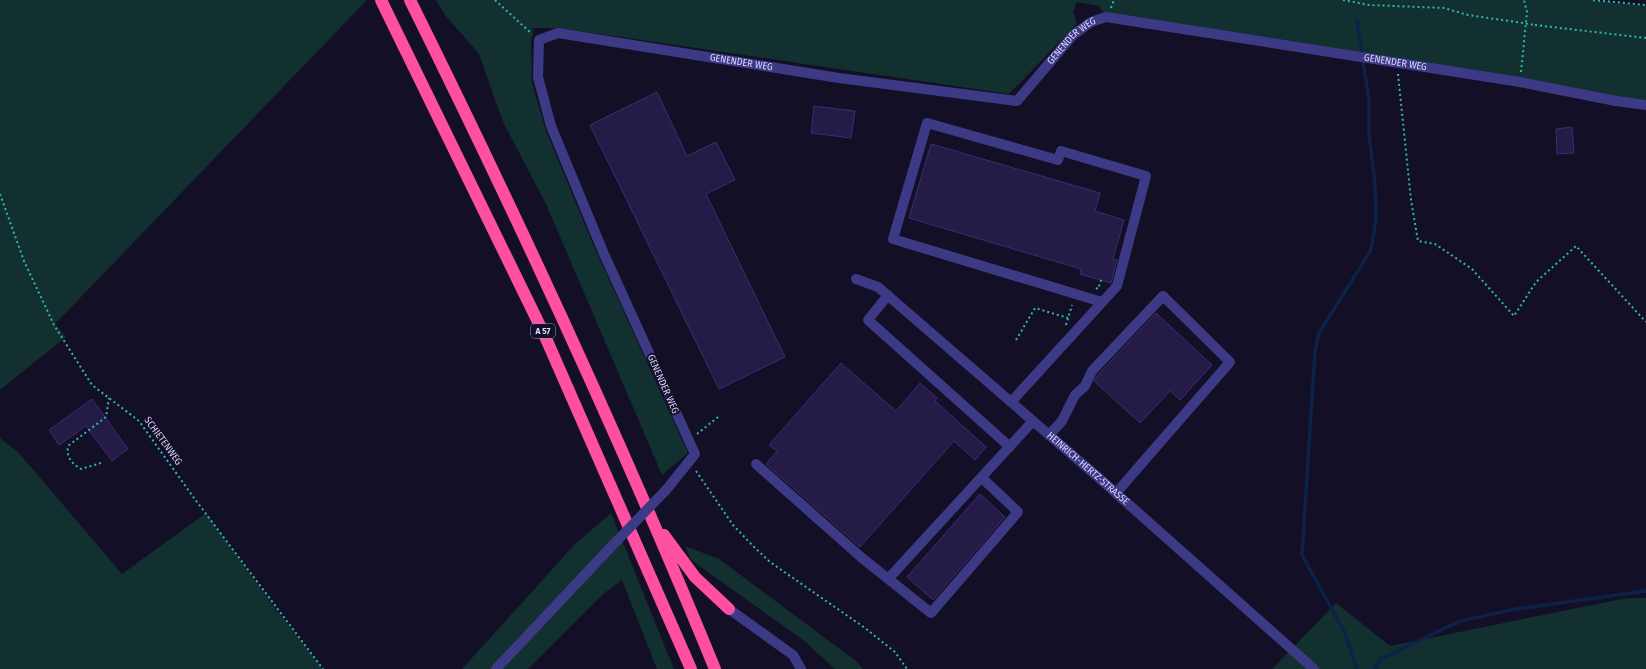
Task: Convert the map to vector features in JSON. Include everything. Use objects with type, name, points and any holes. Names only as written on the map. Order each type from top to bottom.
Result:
[{"type":"highway","name":"A 57","points":[[381,0],[544,334],[691,669]]},
{"type":"highway","name":"A 57","points":[[410,0],[468,116],[545,281],[648,511],[714,669]]},
{"type":"highway","points":[[648,511],[691,572],[729,609]]},
{"type":"street","name":"GENENDER WEG","points":[[689,462],[695,454],[604,254],[550,126],[538,77],[539,40],[558,33],[839,78],[1017,101],[1073,35],[1091,22],[1106,17],[1520,82],[1616,101],[1646,105]]},
{"type":"street","points":[[1011,402],[1117,286],[1146,176],[1061,150],[1058,160],[927,123],[893,239],[1102,302]]},
{"type":"street","name":"HEINRICH-HERTZ-STRASSE","points":[[856,279],[878,287],[888,295],[1116,493],[1314,669]]},
{"type":"street","points":[[888,295],[868,320],[1010,447]]},
{"type":"street","points":[[1049,435],[1062,421],[1075,395],[1085,386],[1092,371],[1163,296],[1230,362],[1116,493]]},
{"type":"street","points":[[889,578],[1033,421]]},
{"type":"street","points":[[496,669],[666,490],[689,462]]},
{"type":"street","points":[[756,464],[862,558],[931,613],[1018,512],[982,478]]},
{"type":"street","points":[[729,609],[793,655],[801,669]]},
{"type":"path","points":[[495,0],[539,40]]},
{"type":"path","points":[[1343,0],[1369,6],[1444,8],[1468,15],[1534,25],[1646,38]]},
{"type":"path","points":[[1520,82],[1527,12],[1524,0]]},
{"type":"path","points":[[1593,0],[1646,5]]},
{"type":"path","points":[[1397,63],[1411,200],[1418,242],[1435,244],[1472,269],[1514,316],[1536,282],[1576,246],[1646,322]]},
{"type":"path","name":"SCHIETENWEG","points":[[0,194],[24,262],[54,325],[92,384],[139,421],[194,498],[323,669]]},
{"type":"path","points":[[1016,340],[1035,308],[1068,318]]},
{"type":"path","points":[[101,463],[81,469],[74,465],[67,453],[68,446],[106,417],[109,398]]},
{"type":"path","points":[[689,441],[718,417]]},
{"type":"path","points":[[689,462],[733,525],[752,545],[770,562],[889,647],[908,669]]},
{"type":"green space","points":[[0,0],[367,0],[55,324],[66,337],[0,390]]},
{"type":"green space","points":[[436,0],[1591,0],[1646,6],[1646,105],[1106,17],[1099,6],[1077,2],[1073,12],[1077,24],[1009,94],[559,28],[533,28],[531,45],[532,83],[546,131],[593,244],[688,453],[662,475],[546,204],[503,122],[479,54],[445,15]]},
{"type":"green space","points":[[0,438],[19,453],[122,574],[206,513],[268,599],[323,669],[0,669]]},
{"type":"green space","points":[[611,513],[674,669],[657,669],[622,580],[603,594],[528,669],[462,669],[576,543]]},
{"type":"green space","points":[[685,546],[719,559],[856,661],[863,669],[835,669],[803,640],[691,560]]},
{"type":"green space","points":[[1627,598],[1646,598],[1646,669],[1272,669],[1336,603],[1390,646]]},
{"type":"building","points":[[657,92],[687,156],[716,142],[735,180],[706,194],[785,357],[719,389],[590,125]]},
{"type":"building","points":[[814,106],[855,111],[851,138],[811,133]]},
{"type":"building","points":[[1572,127],[1574,153],[1557,154],[1556,129]]},
{"type":"building","points":[[931,144],[1100,193],[1095,211],[1124,220],[1113,259],[1117,260],[1111,283],[1080,274],[1081,269],[909,218]]},
{"type":"building","points":[[1156,313],[1212,365],[1180,400],[1170,391],[1140,423],[1094,381]]},
{"type":"building","points":[[841,363],[896,411],[920,383],[937,398],[935,401],[986,447],[975,460],[954,441],[860,547],[766,464],[777,451],[769,445]]},
{"type":"building","points":[[92,399],[128,449],[112,461],[86,426],[59,445],[49,430]]},
{"type":"building","points":[[980,494],[1005,517],[933,600],[907,577]]},
{"type":"waterway","points":[[1357,21],[1369,100],[1369,134],[1375,184],[1376,219],[1371,250],[1319,333],[1315,351],[1302,555],[1345,633],[1357,669]]},
{"type":"waterway","points":[[1375,669],[1381,659],[1460,621],[1516,609],[1646,591]]}]
